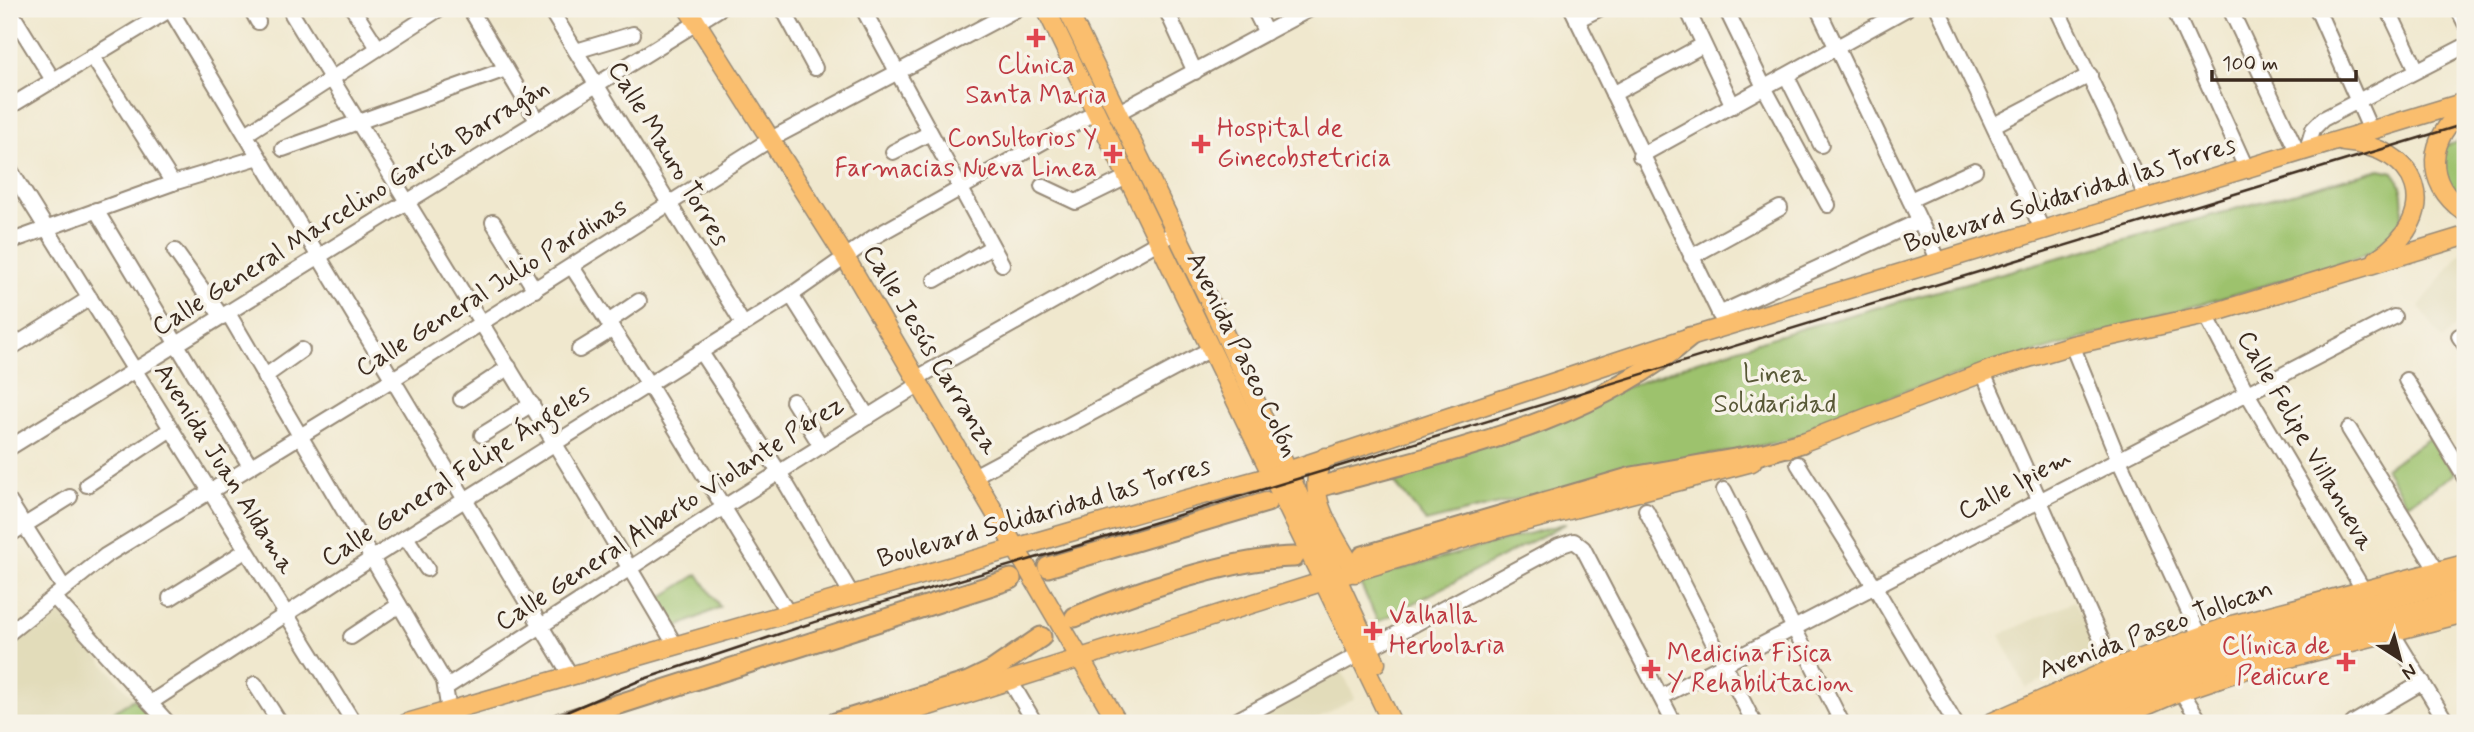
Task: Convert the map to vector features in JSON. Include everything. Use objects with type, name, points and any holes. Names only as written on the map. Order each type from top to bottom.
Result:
[{"type":"highway","name":"Boulevard Solidaridad las Torres","points":[[1326,485],[1546,422],[1650,367],[1689,337]]},
{"type":"highway","points":[[1359,564],[1632,477],[1757,455],[1801,443]]},
{"type":"highway","points":[[1048,567],[1267,502]]},
{"type":"highway","points":[[1075,617],[1103,605],[1246,562],[1294,557]]},
{"type":"highway","points":[[2429,573],[2462,587]]},
{"type":"highway","name":"Boulevard Solidaridad las Torres","points":[[560,723],[1011,579]]},
{"type":"highway","points":[[2367,597],[2401,581]]},
{"type":"highway","name":"Avenida Paseo Tollocan","points":[[2024,723],[2159,666],[2367,597],[2462,587]]},
{"type":"highway","name":"Avenida Paseo Tollocan","points":[[2068,723],[2169,682],[2325,632],[2444,604],[2462,587]]},
{"type":"highway","points":[[2416,625],[2444,604]]},
{"type":"highway","points":[[2325,632],[2360,638]]},
{"type":"highway","points":[[835,723],[968,682],[993,670],[1041,637]]},
{"type":"main road","name":"Avenida Paseo Colón","points":[[1046,9],[1088,117],[1208,298],[1281,474],[1330,580],[1364,651],[1405,723]]},
{"type":"main road","name":"Avenida Paseo Colón","points":[[1067,9],[1117,113],[1166,237],[1190,308],[1209,350],[1281,474]]},
{"type":"main road","name":"Calle Jesús Carranza","points":[[692,16],[845,257],[1118,723]]},
{"type":"main road","name":"Boulevard Solidaridad las Torres","points":[[407,723],[1281,474],[1325,457],[1689,337],[1723,321],[1939,261],[2465,102]]},
{"type":"main road","points":[[2465,108],[2442,132],[2435,158],[2440,186],[2465,212]]},
{"type":"main road","points":[[2332,141],[2377,148],[2399,164],[2415,187],[2416,215],[2406,235],[2368,265]]},
{"type":"main road","points":[[1801,443],[1983,373],[2072,345],[2206,316],[2465,236]]},
{"type":"main road","points":[[1190,308],[1208,298]]},
{"type":"main road","points":[[875,723],[1330,580],[1359,564],[1315,490],[1315,473],[1325,457]]},
{"type":"main road","points":[[2401,581],[2465,564]]},
{"type":"main road","name":"Avenida Paseo Tollocan","points":[[1990,723],[2114,668],[2200,636],[2267,614],[2367,597]]},
{"type":"main road","points":[[2106,723],[2181,691],[2277,659],[2465,613]]},
{"type":"main road","name":"Avenida Paseo Colón","points":[[1364,651],[1392,723]]},
{"type":"street","points":[[9,9],[53,80]]},
{"type":"street","points":[[9,106],[171,9],[571,676]]},
{"type":"street","points":[[353,9],[377,48]]},
{"type":"street","points":[[470,9],[538,122]]},
{"type":"street","name":"Calle Mauro Torres","points":[[550,9],[743,324]]},
{"type":"street","name":"Calle General Marcelino García Barragán","points":[[9,448],[597,85],[692,16],[719,9]]},
{"type":"street","points":[[783,9],[815,68]]},
{"type":"street","points":[[863,9],[1002,264]]},
{"type":"street","name":"Calle General Julio Pardinas","points":[[9,633],[105,556],[671,206],[771,139],[1017,9]]},
{"type":"street","points":[[1166,9],[1195,72]]},
{"type":"street","points":[[1254,9],[1266,33]]},
{"type":"street","points":[[1117,113],[1310,9]]},
{"type":"street","points":[[1599,9],[1574,14],[1640,156],[1723,321],[1919,221]]},
{"type":"street","points":[[1687,9],[1733,106]]},
{"type":"street","points":[[1726,9],[1765,89],[1828,205]]},
{"type":"street","points":[[1818,9],[1939,261]]},
{"type":"street","points":[[1640,156],[1838,49],[1906,9]]},
{"type":"street","points":[[1938,9],[2042,229]]},
{"type":"street","points":[[2057,9],[2147,198]]},
{"type":"street","points":[[2174,9],[2247,170]]},
{"type":"street","points":[[2230,9],[2302,151]]},
{"type":"street","points":[[2317,9],[2371,131]]},
{"type":"street","points":[[2388,9],[2417,70]]},
{"type":"street","points":[[2458,9],[2465,23]]},
{"type":"street","points":[[246,134],[429,11]]},
{"type":"street","points":[[292,14],[481,324],[556,441],[675,646]]},
{"type":"street","points":[[576,51],[633,34]]},
{"type":"street","points":[[1613,94],[1703,45]]},
{"type":"street","points":[[2302,151],[2317,124],[2465,46]]},
{"type":"street","points":[[92,56],[173,183]]},
{"type":"street","points":[[283,149],[506,69]]},
{"type":"street","points":[[1994,125],[2090,75]]},
{"type":"street","points":[[1787,77],[1821,145]]},
{"type":"street","name":"Calle General Felipe Ángeles","points":[[150,703],[372,558],[791,295],[874,237],[1088,117]]},
{"type":"street","points":[[893,152],[930,133]]},
{"type":"street","points":[[9,242],[173,183],[259,157]]},
{"type":"street","name":"Avenida Juan Aldama","points":[[9,168],[354,723]]},
{"type":"street","points":[[1910,200],[1975,170]]},
{"type":"street","points":[[1042,186],[1076,202],[1127,177]]},
{"type":"street","points":[[1691,257],[1780,208]]},
{"type":"street","points":[[96,210],[250,466]]},
{"type":"street","points":[[493,222],[535,290]]},
{"type":"street","name":"Calle General Alberto Violante Pérez","points":[[447,687],[868,417],[919,381],[1166,237]]},
{"type":"street","points":[[935,280],[992,247]]},
{"type":"street","points":[[174,251],[225,315],[300,437],[447,687],[449,711]]},
{"type":"street","points":[[572,267],[648,383],[788,613]]},
{"type":"street","points":[[791,295],[868,417]]},
{"type":"street","points":[[9,349],[90,298]]},
{"type":"street","points":[[579,350],[639,302]]},
{"type":"street","name":"Calle Felipe Villanueva","points":[[2206,316],[2247,393],[2367,597]]},
{"type":"street","name":"Calle Ipiem","points":[[1661,697],[2394,317]]},
{"type":"street","points":[[2072,345],[2118,458],[2200,636]]},
{"type":"street","points":[[264,377],[302,350]]},
{"type":"street","points":[[974,477],[1209,350]]},
{"type":"street","points":[[700,351],[779,472],[852,595]]},
{"type":"street","points":[[461,399],[509,368]]},
{"type":"street","points":[[1983,373],[2114,668]]},
{"type":"street","points":[[2406,380],[2465,478]]},
{"type":"street","points":[[793,401],[821,446]]},
{"type":"street","points":[[482,435],[531,404]]},
{"type":"street","points":[[87,485],[171,429]]},
{"type":"street","points":[[2349,429],[2429,573]]},
{"type":"street","points":[[1798,464],[1955,723]]},
{"type":"street","points":[[1724,490],[1842,723]]},
{"type":"street","points":[[9,535],[70,497]]},
{"type":"street","points":[[9,501],[59,593],[168,723]]},
{"type":"street","points":[[1646,510],[1754,723]]},
{"type":"street","points":[[406,537],[427,569]]},
{"type":"street","points":[[1232,723],[1559,545],[1574,541],[1583,548],[1674,723]]},
{"type":"street","points":[[170,598],[246,551]]},
{"type":"street","points":[[351,637],[399,605]]},
{"type":"street","points":[[2391,631],[2447,723]]},
{"type":"street","points":[[1011,682],[1035,723]]},
{"type":"street","points":[[2359,722],[2423,682]]},
{"type":"street","points":[[255,684],[280,723]]},
{"type":"street","points":[[2181,691],[2201,723]]},
{"type":"shaded area","points":[[2465,252],[2465,319],[2442,340],[2419,306],[2461,253]]},
{"type":"shaded area","points":[[2074,601],[2101,652],[2026,688],[2000,635]]},
{"type":"shaded area","points":[[59,611],[134,699],[96,723],[9,723],[9,644]]},
{"type":"shaded area","points":[[1342,671],[1355,698],[1309,723],[1251,723]]},
{"type":"green space","points":[[2465,140],[2465,203],[2449,185],[2443,163],[2444,146]]},
{"type":"green space","name":"Linea Solidaridad","points":[[2380,169],[2394,172],[2404,202],[2398,234],[2378,249],[2352,260],[1907,390],[1794,438],[1742,450],[1681,459],[1426,522],[1389,476],[1697,361],[1803,328]]},
{"type":"green space","points":[[2431,437],[2455,474],[2407,504],[2385,468]]},
{"type":"green space","points":[[1567,523],[1378,622],[1359,581]]},
{"type":"green space","points":[[698,574],[720,607],[678,627],[659,599]]},
{"type":"green space","points":[[134,699],[157,723],[96,723]]},
{"type":"railway","points":[[541,723],[641,680],[815,622],[1080,545],[2465,124]]},
{"type":"place","name":"Clinica Santa Maria","points":[[1036,38]]},
{"type":"place","name":"Hospital de Ginecobstetricia","points":[[1201,144]]},
{"type":"place","name":"Consultorios Y Farmacias Nueva Linea","points":[[1113,154]]},
{"type":"place","name":"Valhalla Herbolaria","points":[[1373,631]]},
{"type":"place","name":"Clínica de Pedicure","points":[[2346,662]]},
{"type":"place","name":"Medicina Fisica Y Rehabilitacion","points":[[1651,669]]}]
